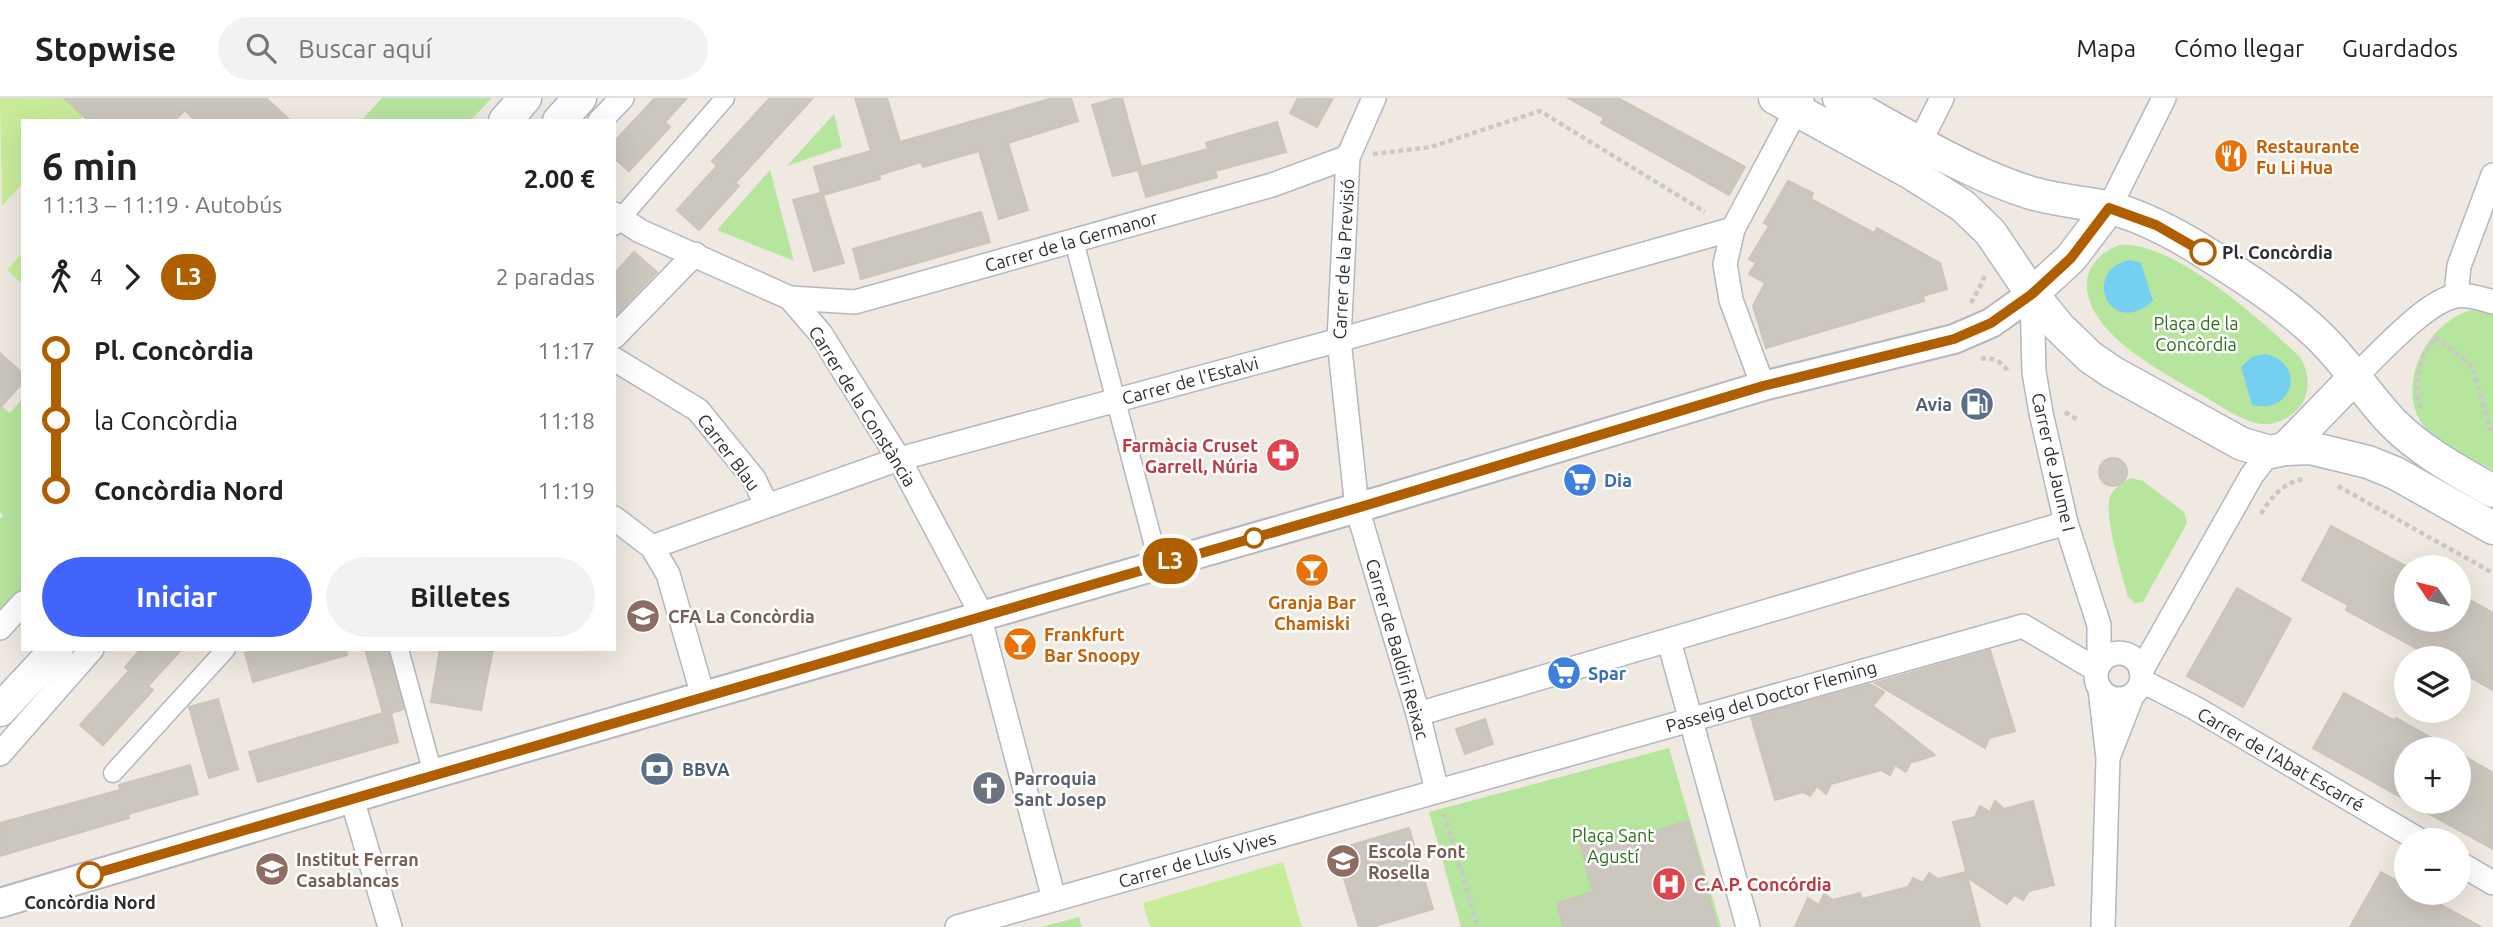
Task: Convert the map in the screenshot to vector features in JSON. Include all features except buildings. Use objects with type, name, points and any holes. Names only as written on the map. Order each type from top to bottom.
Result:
[{"type":"main road","points":[[507,119],[525,98]]},
{"type":"main road","points":[[561,119],[580,98]]},
{"type":"main road","points":[[1839,98],[2007,185],[2030,193],[2109,208],[2172,233],[2251,282],[2319,336],[2393,423],[2427,453],[2493,491]]},
{"type":"main road","points":[[1791,102],[1963,206],[1990,232],[2032,294],[2059,327],[2090,357],[2242,444],[2277,450],[2310,448],[2381,467],[2493,528]]},
{"type":"main road","points":[[2032,294],[2071,258],[2109,208]]},
{"type":"main road","points":[[2277,450],[2355,377]]},
{"type":"main road","points":[[0,687],[32,651]]},
{"type":"main road","points":[[0,710],[55,651]]},
{"type":"street","points":[[602,119],[622,98]]},
{"type":"street","points":[[617,219],[725,98]]},
{"type":"street","name":"Carrer de la Previsió","points":[[1357,508],[1339,340],[1348,157],[1374,98]]},
{"type":"street","points":[[1920,142],[1942,98]]},
{"type":"street","points":[[2109,208],[2164,98]]},
{"type":"street","points":[[1763,386],[1731,300],[1725,264],[1733,229],[1791,102]]},
{"type":"street","name":"Carrer de la Germanor","points":[[790,298],[855,302],[1272,185],[1348,157]]},
{"type":"street","points":[[2456,295],[2459,266],[2493,175]]},
{"type":"street","name":"Carrer de la Constància","points":[[617,219],[790,298],[821,334],[899,459],[976,604],[1054,900]]},
{"type":"street","name":"Carrer de l'Estalvi","points":[[652,547],[899,459],[1339,340],[1733,229]]},
{"type":"street","points":[[1074,240],[1159,565]]},
{"type":"street","points":[[616,335],[695,254]]},
{"type":"street","points":[[0,903],[433,774],[1357,508],[1763,386],[1954,339],[1991,323],[2032,294]]},
{"type":"street","name":"Carrer de Jaume I","points":[[2032,294],[2034,372],[2041,413],[2066,523],[2099,625],[2099,675],[2108,758],[2103,927]]},
{"type":"street","points":[[2355,377],[2436,304],[2456,295],[2493,302]]},
{"type":"street","name":"Carrer Blau","points":[[616,360],[698,410],[754,479],[767,506]]},
{"type":"street","name":"Carrer de Jaume I","points":[[2108,758],[2138,682],[2233,507],[2252,475],[2277,450]]},
{"type":"street","name":"Carrer de Baldiri Reixac","points":[[1357,508],[1419,714],[1437,791]]},
{"type":"street","points":[[616,520],[652,547],[668,574],[703,696]]},
{"type":"street","points":[[1419,714],[2066,523]]},
{"type":"street","points":[[0,628],[21,605]]},
{"type":"street","name":"Carrer de Jaume I","points":[[2099,625],[2122,653]]},
{"type":"street","name":"Passeig del Doctor Fleming","points":[[1437,791],[2023,626],[2099,675]]},
{"type":"street","points":[[1669,641],[1748,927]]},
{"type":"street","points":[[0,754],[90,651]]},
{"type":"street","points":[[113,773],[224,651]]},
{"type":"street","points":[[400,651],[433,774]]},
{"type":"street","points":[[2122,653],[2131,656],[2138,682],[2124,699],[2107,696],[2099,675],[2105,658],[2122,653]]},
{"type":"street","name":"Carrer de l'Abat Escarré","points":[[2138,682],[2195,708],[2399,828]]},
{"type":"street","name":"Carrer de Lluís Vives","points":[[957,927],[1437,791]]},
{"type":"street","points":[[352,799],[390,927]]},
{"type":"street","points":[[2471,870],[2493,883]]},
{"type":"street","points":[[0,895],[41,889]]},
{"type":"path","points":[[1348,157],[1431,146],[1540,111],[1733,229]]},
{"type":"path","points":[[2423,419],[2417,395],[2419,368],[2424,354],[2436,337],[2472,366],[2490,428],[2493,430]]},
{"type":"path","points":[[1978,359],[1992,358],[2001,363],[2010,377]]},
{"type":"path","points":[[2233,507],[2256,520],[2277,492],[2295,481],[2308,479]]},
{"type":"path","points":[[2332,483],[2493,573]]},
{"type":"path","points":[[2391,517],[2395,510]]},
{"type":"path","points":[[1437,791],[1478,927]]},
{"type":"green space","points":[[0,98],[64,98],[83,116],[81,119],[21,119],[21,185],[2,206]]},
{"type":"green space","points":[[382,98],[492,98],[472,119],[363,119]]},
{"type":"green space","points":[[834,114],[842,147],[787,166]]},
{"type":"green space","points":[[770,170],[794,261],[717,230]]},
{"type":"green space","name":"Plaça de la Concòrdia","points":[[2119,245],[2141,247],[2165,255],[2190,269],[2240,304],[2284,342],[2300,357],[2305,367],[2307,393],[2299,408],[2290,416],[2273,423],[2250,421],[2166,374],[2112,334],[2090,301],[2087,283],[2090,270],[2097,260]]},
{"type":"green space","points":[[21,254],[21,283],[7,270]]},
{"type":"green space","points":[[2484,308],[2493,310],[2493,470],[2434,436],[2421,422],[2414,405],[2416,367],[2435,333],[2450,320],[2466,312]]},
{"type":"green space","points":[[21,400],[21,589],[0,611],[0,519],[3,516],[0,511],[0,405],[10,413]]},
{"type":"green space","points":[[2131,478],[2143,481],[2184,512],[2187,523],[2143,602],[2135,603],[2128,597],[2112,536],[2109,511],[2109,501],[2114,490]]},
{"type":"green space","name":"Plaça Sant Agustí","points":[[1669,748],[1721,927],[1461,927],[1429,812]]},
{"type":"green space","points":[[1283,862],[1302,927],[1150,927],[1143,903]]},
{"type":"green space","points":[[1079,917],[1082,927],[1041,927]]},
{"type":"water","points":[[2130,260],[2141,263],[2153,301],[2137,311],[2124,312],[2113,308],[2106,298],[2104,287],[2107,276],[2115,266]]},
{"type":"water","points":[[2265,354],[2278,359],[2286,367],[2290,386],[2286,395],[2278,402],[2267,406],[2252,405],[2241,367],[2252,357]]},
{"type":"bus line","name":"L3","points":[[90,875],[1357,508],[1763,386],[1954,339],[1991,323],[2032,294],[2071,258],[2109,208],[2156,225],[2203,252]]},
{"type":"place","name":"Restaurante Fu Li Hua","points":[[2231,156]]},
{"type":"place","name":"Pl. Concòrdia","points":[[2203,252]]},
{"type":"place","name":"Avia","points":[[1977,404]]},
{"type":"place","name":"Farmàcia Cruset Garrell, Núria","points":[[1283,455]]},
{"type":"place","name":"Dia","points":[[1580,480]]},
{"type":"place","name":"Granja Bar Chamiski","points":[[1312,570]]},
{"type":"place","name":"CFA La Concòrdia","points":[[643,616]]},
{"type":"place","name":"Frankfurt Bar Snoopy","points":[[1020,644]]},
{"type":"place","name":"Spar","points":[[1564,673]]},
{"type":"place","name":"BBVA","points":[[657,769]]},
{"type":"place","name":"Parroquia Sant Josep","points":[[989,788]]},
{"type":"place","name":"Escola Font Rosella","points":[[1343,861]]},
{"type":"place","name":"Institut Ferran Casablancas","points":[[272,869]]},
{"type":"place","name":"Concòrdia Nord","points":[[90,875]]},
{"type":"place","name":"C.A.P. Concórdia","points":[[1669,884]]}]
